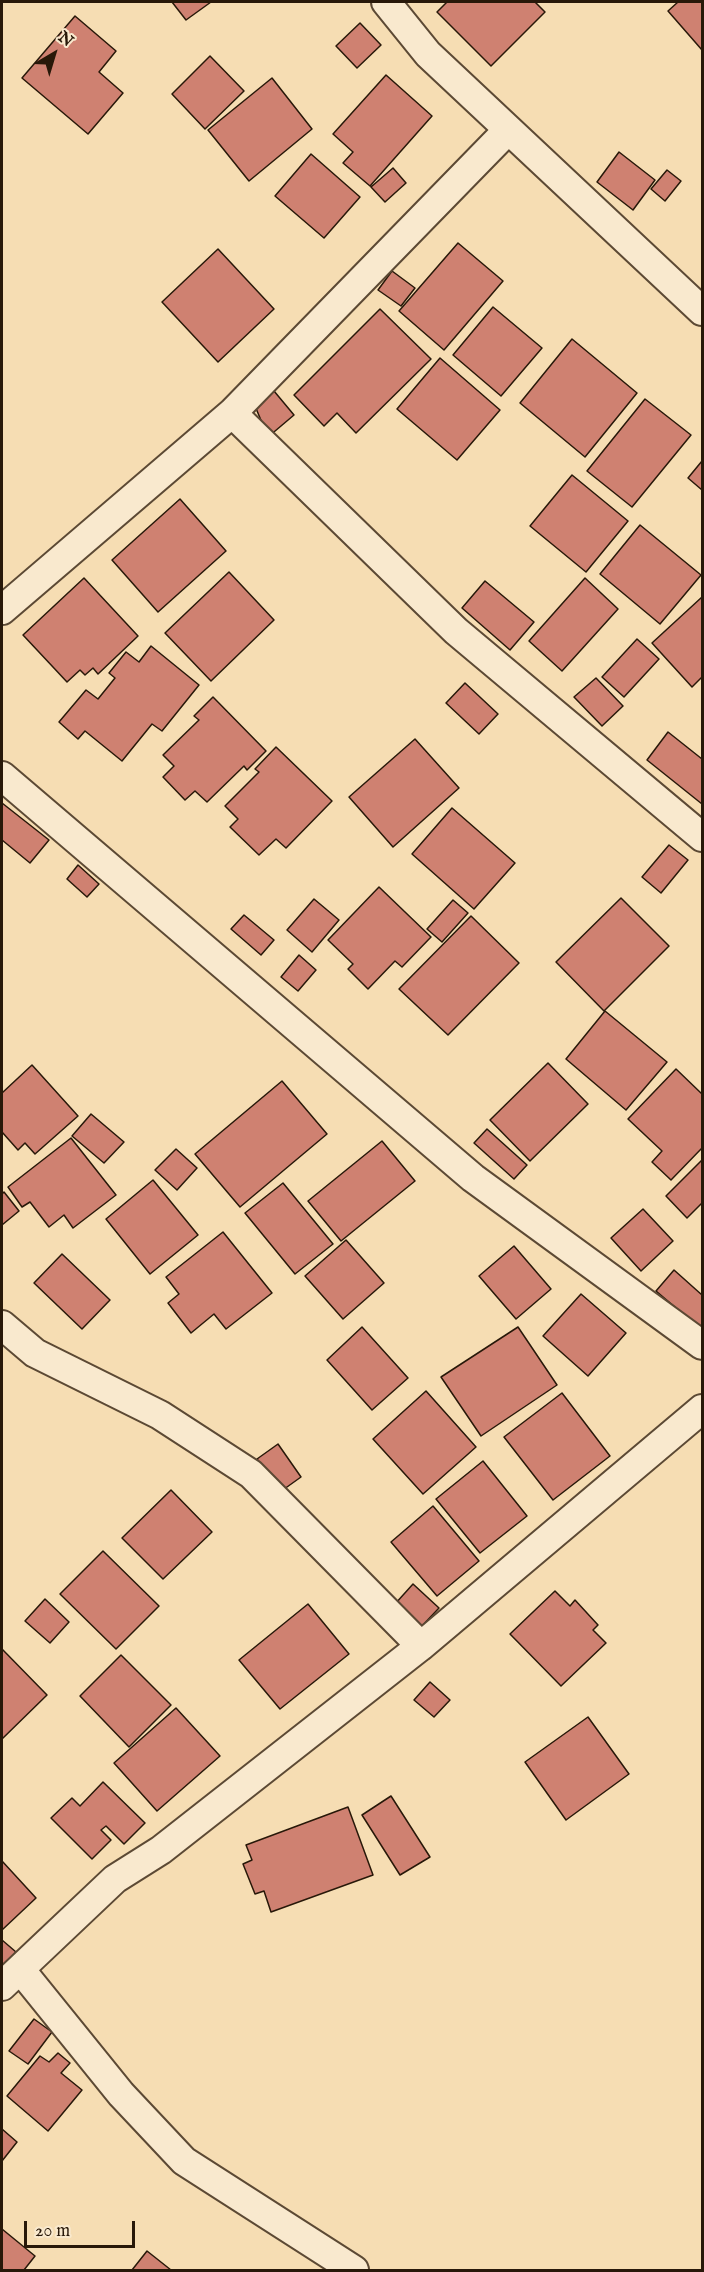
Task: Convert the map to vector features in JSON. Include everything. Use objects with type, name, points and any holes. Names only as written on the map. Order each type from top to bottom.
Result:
[{"type":"street","points":[[386,2],[428,54],[702,312]]},
{"type":"street","points":[[2,610],[232,413],[508,130]]},
{"type":"street","points":[[232,413],[456,632],[702,837]]},
{"type":"street","points":[[2,776],[473,1178],[702,1345]]},
{"type":"street","points":[[2,1325],[35,1353],[160,1415],[251,1474],[421,1646]]},
{"type":"street","points":[[354,2271],[184,2161],[11,1977],[115,1879],[161,1850],[421,1646],[702,1409]]},
{"type":"building","points":[[172,2],[211,2],[186,20]]},
{"type":"building","points":[[447,2],[535,2],[545,12],[491,66],[437,12]]},
{"type":"building","points":[[678,2],[702,2],[702,50],[668,11]]},
{"type":"building","points":[[75,16],[116,51],[99,72],[123,93],[88,134],[22,78]]},
{"type":"building","points":[[360,23],[381,45],[357,68],[336,46]]},
{"type":"building","points":[[210,56],[244,91],[205,129],[172,94]]},
{"type":"building","points":[[386,75],[432,116],[370,186],[343,163],[353,152],[333,134]]},
{"type":"building","points":[[272,78],[312,129],[249,181],[208,130]]},
{"type":"building","points":[[619,152],[655,180],[633,210],[597,182]]},
{"type":"building","points":[[311,154],[360,197],[324,238],[275,196]]},
{"type":"building","points":[[393,168],[406,183],[385,202],[371,187]]},
{"type":"building","points":[[667,170],[681,181],[665,201],[651,189]]},
{"type":"building","points":[[458,243],[503,281],[444,350],[399,311]]},
{"type":"building","points":[[218,249],[274,309],[218,362],[162,302]]},
{"type":"building","points":[[392,271],[415,288],[401,306],[378,290]]},
{"type":"building","points":[[493,307],[542,348],[501,396],[453,355]]},
{"type":"building","points":[[380,309],[431,359],[356,433],[337,413],[324,426],[294,395]]},
{"type":"building","points":[[572,339],[637,393],[585,457],[520,403]]},
{"type":"building","points":[[440,358],[500,410],[457,460],[397,409]]},
{"type":"building","points":[[274,391],[294,415],[268,437],[255,406]]},
{"type":"building","points":[[645,399],[691,435],[632,507],[587,471]]},
{"type":"building","points":[[702,461],[702,490],[688,478]]},
{"type":"building","points":[[572,475],[628,521],[586,572],[530,526]]},
{"type":"building","points":[[180,499],[226,551],[158,612],[112,560]]},
{"type":"building","points":[[640,525],[701,575],[660,624],[600,574]]},
{"type":"building","points":[[229,572],[274,620],[211,681],[165,633]]},
{"type":"building","points":[[84,578],[138,636],[98,674],[93,668],[85,675],[80,670],[67,682],[23,635]]},
{"type":"building","points":[[585,578],[618,609],[562,671],[529,641]]},
{"type":"building","points":[[485,581],[534,622],[510,650],[462,608]]},
{"type":"building","points":[[702,597],[702,677],[692,687],[652,643]]},
{"type":"building","points":[[637,639],[659,659],[624,697],[602,677]]},
{"type":"building","points":[[151,646],[199,685],[162,731],[152,724],[122,761],[85,731],[78,739],[59,722],[86,690],[98,699],[115,678],[109,673],[126,652],[139,662]]},
{"type":"building","points":[[596,678],[623,706],[602,726],[574,697]]},
{"type":"building","points":[[465,683],[498,714],[479,734],[446,703]]},
{"type":"building","points":[[213,697],[266,751],[247,770],[244,766],[207,802],[195,791],[185,800],[163,777],[174,766],[163,755],[199,720],[194,716]]},
{"type":"building","points":[[668,732],[702,759],[702,804],[647,760]]},
{"type":"building","points":[[415,739],[459,788],[393,847],[349,797]]},
{"type":"building","points":[[276,747],[332,801],[286,848],[276,839],[259,855],[230,827],[238,819],[225,806],[259,772],[255,769]]},
{"type":"building","points":[[2,803],[49,840],[30,863],[2,840]]},
{"type":"building","points":[[452,808],[515,863],[474,909],[412,854]]},
{"type":"building","points":[[669,845],[688,860],[661,893],[642,877]]},
{"type":"building","points":[[78,865],[99,884],[87,897],[67,879]]},
{"type":"building","points":[[379,887],[431,937],[402,967],[395,961],[368,989],[348,969],[353,964],[328,940]]},
{"type":"building","points":[[621,898],[669,946],[604,1011],[556,962]]},
{"type":"building","points":[[314,899],[339,920],[312,952],[287,930]]},
{"type":"building","points":[[453,900],[468,913],[442,942],[427,929]]},
{"type":"building","points":[[244,915],[274,940],[261,955],[231,929]]},
{"type":"building","points":[[471,916],[519,963],[448,1035],[399,989]]},
{"type":"building","points":[[299,955],[316,970],[298,991],[281,977]]},
{"type":"building","points":[[605,1011],[667,1062],[626,1110],[566,1059]]},
{"type":"building","points":[[548,1063],[588,1104],[530,1161],[490,1120]]},
{"type":"building","points":[[32,1065],[78,1116],[35,1154],[25,1143],[18,1150],[2,1132],[2,1093]]},
{"type":"building","points":[[676,1069],[702,1094],[702,1148],[671,1180],[652,1162],[662,1151],[628,1119]]},
{"type":"building","points":[[282,1081],[327,1134],[240,1207],[195,1154]]},
{"type":"building","points":[[91,1114],[124,1142],[104,1163],[72,1136]]},
{"type":"building","points":[[487,1129],[527,1165],[514,1179],[474,1143]]},
{"type":"building","points":[[71,1138],[116,1195],[73,1228],[64,1215],[49,1227],[30,1202],[22,1207],[8,1187]]},
{"type":"building","points":[[382,1141],[415,1181],[341,1241],[308,1201]]},
{"type":"building","points":[[176,1149],[197,1168],[177,1190],[155,1170]]},
{"type":"building","points":[[702,1160],[702,1203],[687,1218],[666,1196]]},
{"type":"building","points":[[153,1180],[198,1235],[150,1274],[106,1219]]},
{"type":"building","points":[[283,1183],[333,1244],[295,1274],[245,1213]]},
{"type":"building","points":[[4,1192],[19,1211],[2,1225],[2,1194]]},
{"type":"building","points":[[643,1209],[673,1241],[641,1271],[611,1238]]},
{"type":"building","points":[[223,1232],[272,1293],[226,1329],[214,1314],[191,1333],[168,1303],[179,1294],[166,1277]]},
{"type":"building","points":[[346,1240],[384,1283],[343,1319],[305,1276]]},
{"type":"building","points":[[514,1246],[551,1289],[516,1319],[479,1276]]},
{"type":"building","points":[[62,1254],[110,1300],[82,1329],[34,1283]]},
{"type":"building","points":[[674,1270],[702,1295],[702,1330],[656,1291]]},
{"type":"building","points":[[581,1294],[626,1333],[588,1376],[543,1336]]},
{"type":"building","points":[[362,1327],[408,1378],[372,1410],[327,1360]]},
{"type":"building","points":[[518,1327],[557,1385],[481,1436],[441,1377]]},
{"type":"building","points":[[426,1391],[476,1447],[423,1494],[373,1439]]},
{"type":"building","points":[[562,1393],[610,1456],[553,1500],[504,1437]]},
{"type":"building","points":[[278,1444],[301,1477],[280,1492],[257,1459]]},
{"type":"building","points":[[483,1461],[527,1516],[480,1553],[436,1499]]},
{"type":"building","points":[[171,1490],[212,1532],[163,1579],[122,1538]]},
{"type":"building","points":[[433,1506],[479,1561],[437,1596],[391,1542]]},
{"type":"building","points":[[103,1551],[159,1606],[116,1649],[60,1594]]},
{"type":"building","points":[[413,1584],[439,1608],[421,1627],[395,1604]]},
{"type":"building","points":[[555,1591],[570,1606],[575,1600],[598,1625],[593,1630],[606,1643],[561,1686],[510,1634]]},
{"type":"building","points":[[45,1599],[69,1622],[50,1643],[25,1621]]},
{"type":"building","points":[[308,1604],[349,1654],[280,1709],[239,1660]]},
{"type":"building","points":[[2,1649],[47,1695],[2,1739]]},
{"type":"building","points":[[121,1655],[171,1705],[129,1747],[80,1696]]},
{"type":"building","points":[[430,1682],[450,1700],[434,1717],[414,1700]]},
{"type":"building","points":[[176,1708],[220,1756],[157,1811],[114,1763]]},
{"type":"building","points":[[588,1717],[629,1774],[566,1820],[525,1762]]},
{"type":"building","points":[[103,1782],[145,1823],[124,1844],[106,1826],[101,1830],[111,1840],[92,1859],[51,1818],[72,1798],[80,1806]]},
{"type":"building","points":[[391,1796],[430,1857],[400,1875],[362,1815]]},
{"type":"building","points":[[348,1807],[373,1875],[271,1912],[264,1891],[255,1894],[243,1864],[252,1860],[246,1845]]},
{"type":"building","points":[[2,1861],[36,1898],[2,1930]]},
{"type":"building","points":[[2,1940],[16,1952],[2,1969]]},
{"type":"building","points":[[34,2019],[52,2032],[28,2064],[9,2051]]},
{"type":"building","points":[[58,2053],[70,2063],[61,2073],[82,2090],[48,2131],[7,2096],[40,2056],[49,2062]]},
{"type":"building","points":[[2,2129],[17,2142],[2,2161]]},
{"type":"building","points":[[2,2229],[35,2256],[24,2270],[2,2270]]},
{"type":"building","points":[[147,2251],[171,2270],[132,2270]]}]
